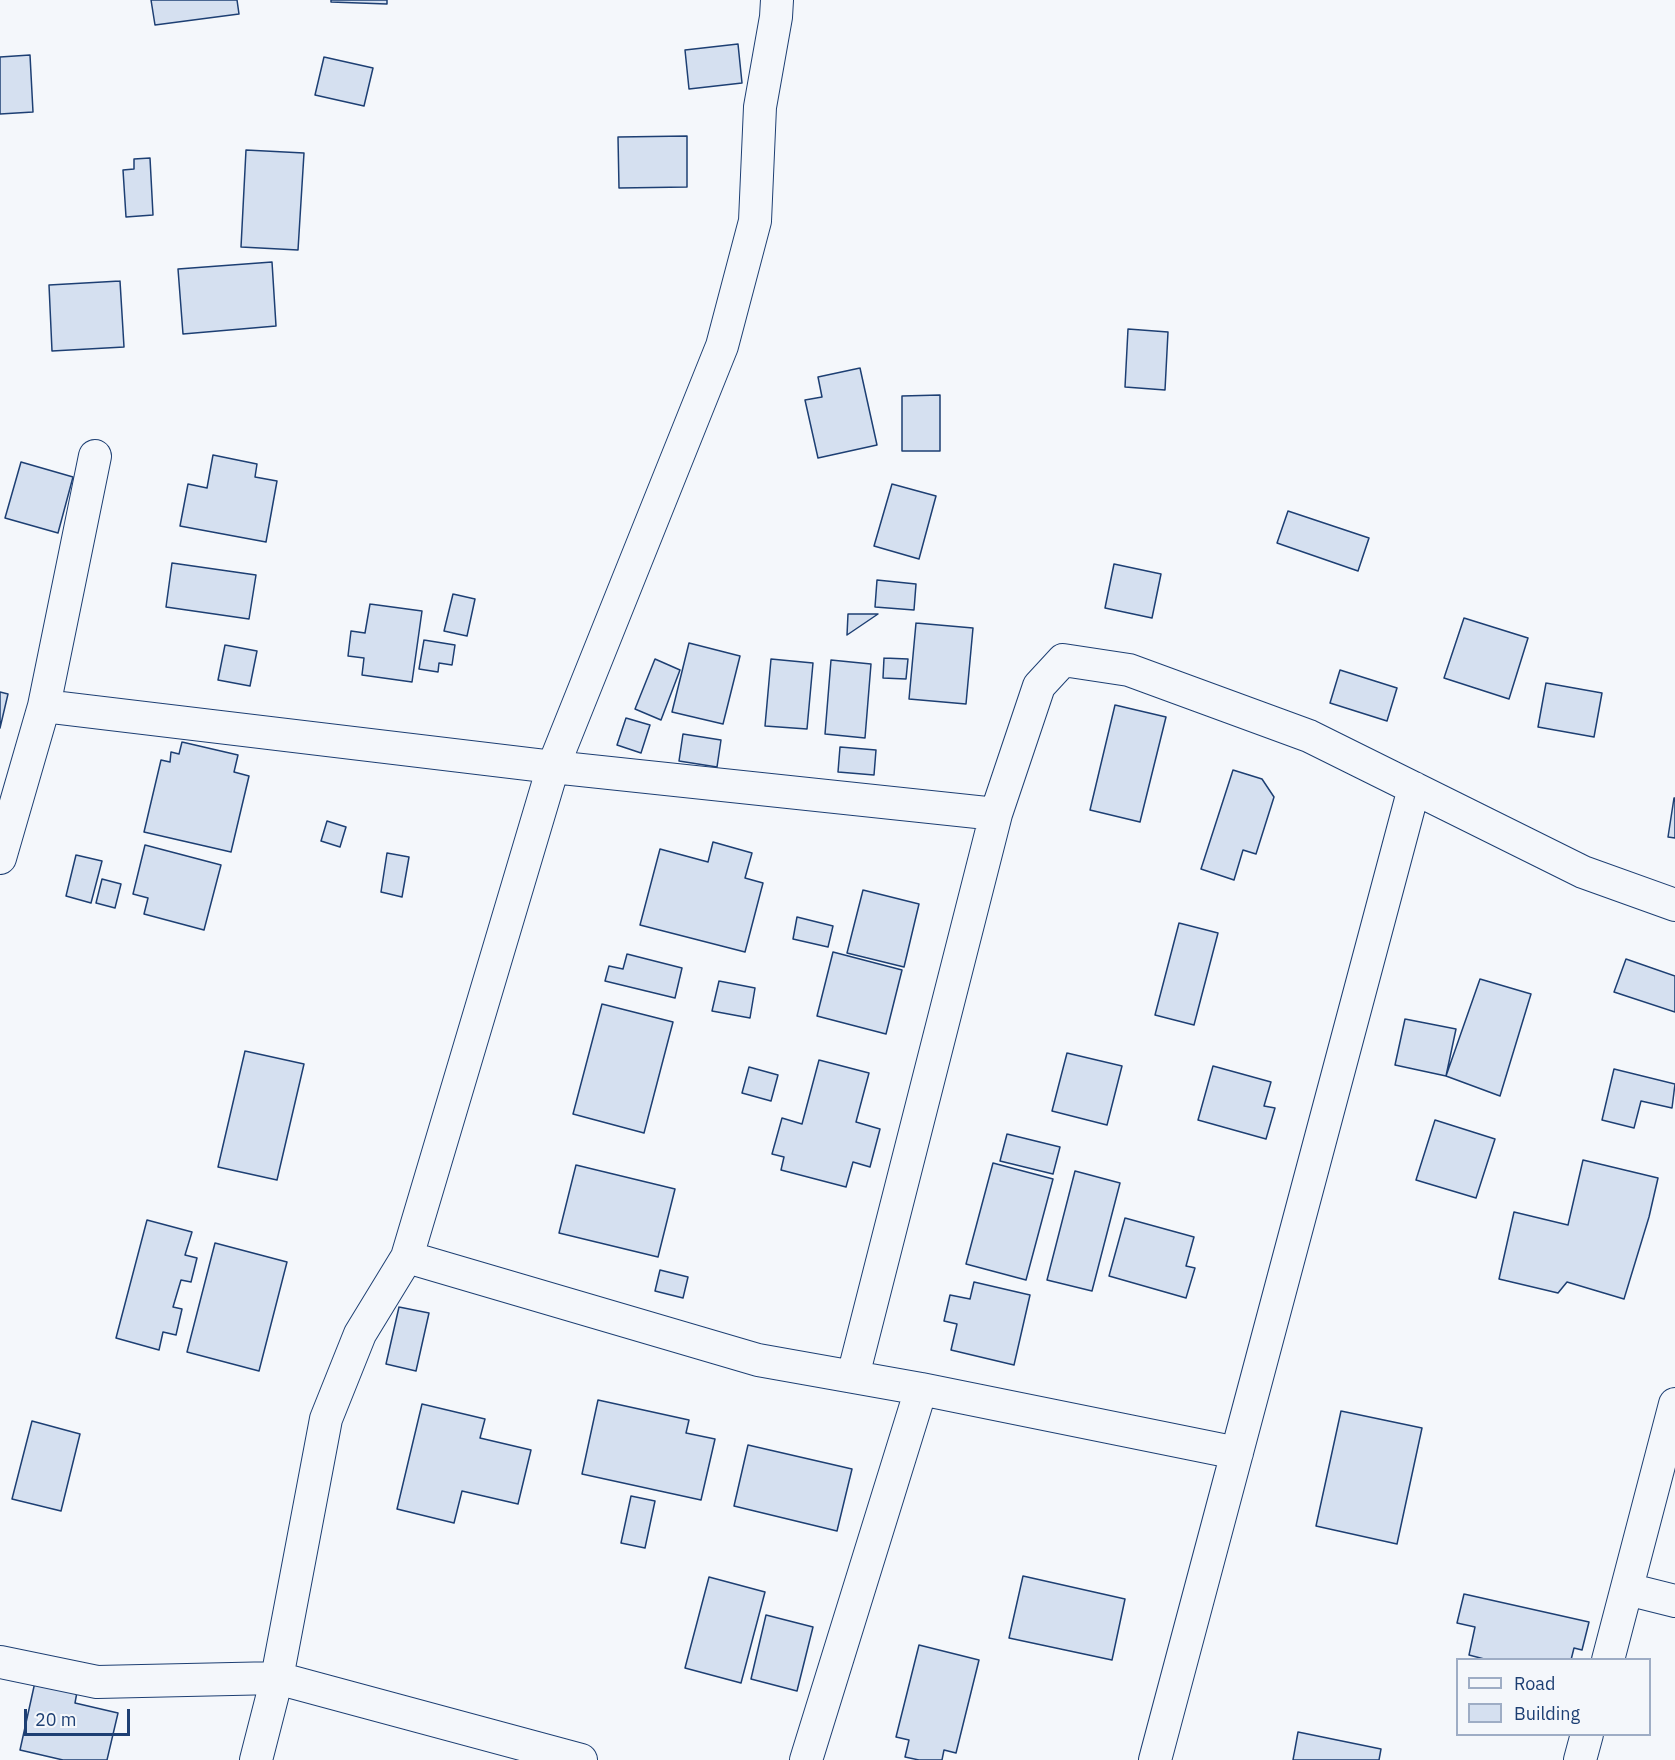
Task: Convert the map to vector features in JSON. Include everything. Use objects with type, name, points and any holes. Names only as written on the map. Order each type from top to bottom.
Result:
[{"type":"street","points":[[256,1760],[278,1678],[326,1419],[360,1334],[407,1257],[553,767],[722,345],[755,221],[760,107],[777,17],[777,0]]},
{"type":"street","points":[[1,852],[44,706],[94,456]]},
{"type":"street","points":[[853,1376],[996,814],[1039,686],[1063,660],[1129,670],[1309,735],[1582,872],[1675,905]]},
{"type":"street","points":[[44,706],[553,767],[996,814]]},
{"type":"street","points":[[1155,1760],[1414,788]]},
{"type":"street","points":[[407,1257],[758,1360],[921,1389],[1237,1453]]},
{"type":"street","points":[[806,1760],[921,1389]]},
{"type":"street","points":[[1608,1658],[1675,1404]]},
{"type":"street","points":[[1627,1589],[1675,1601]]},
{"type":"street","points":[[0,1662],[97,1682],[278,1678],[581,1760]]},
{"type":"street","points":[[1580,1760],[1586,1736]]},
{"type":"building","points":[[151,0],[237,0],[239,14],[155,25]]},
{"type":"building","points":[[331,0],[387,0],[387,4],[331,2]]},
{"type":"building","points":[[738,44],[742,83],[689,89],[685,50]]},
{"type":"building","points":[[30,55],[33,112],[0,114],[0,57]]},
{"type":"building","points":[[324,57],[373,68],[364,106],[315,95]]},
{"type":"building","points":[[687,136],[687,187],[619,188],[618,137]]},
{"type":"building","points":[[246,150],[304,153],[298,250],[241,247]]},
{"type":"building","points":[[150,158],[153,215],[126,217],[123,170],[134,169],[134,159]]},
{"type":"building","points":[[272,262],[276,326],[183,334],[178,269]]},
{"type":"building","points":[[120,281],[124,347],[52,351],[49,285]]},
{"type":"building","points":[[1128,329],[1168,332],[1165,390],[1125,387]]},
{"type":"building","points":[[860,368],[877,445],[818,458],[805,400],[822,397],[818,377]]},
{"type":"building","points":[[940,395],[940,451],[902,451],[902,396]]},
{"type":"building","points":[[213,455],[257,464],[255,477],[277,481],[266,542],[180,526],[188,484],[207,488]]},
{"type":"building","points":[[21,462],[73,477],[58,533],[5,518]]},
{"type":"building","points":[[892,484],[936,496],[919,559],[874,546]]},
{"type":"building","points":[[1288,511],[1369,538],[1358,571],[1277,543]]},
{"type":"building","points":[[172,563],[256,575],[249,619],[166,607]]},
{"type":"building","points":[[1114,564],[1161,574],[1152,618],[1105,608]]},
{"type":"building","points":[[877,580],[916,584],[914,610],[875,607]]},
{"type":"building","points":[[453,594],[475,599],[467,636],[444,631]]},
{"type":"building","points":[[370,604],[422,611],[412,682],[362,675],[364,658],[348,656],[351,631],[365,633]]},
{"type":"building","points":[[848,614],[878,614],[847,635]]},
{"type":"building","points":[[1464,618],[1528,638],[1509,699],[1444,678]]},
{"type":"building","points":[[916,623],[973,628],[966,704],[909,699]]},
{"type":"building","points":[[424,640],[455,645],[452,665],[439,663],[438,672],[419,669]]},
{"type":"building","points":[[689,643],[740,656],[723,724],[672,712]]},
{"type":"building","points":[[225,645],[257,651],[250,686],[218,680]]},
{"type":"building","points":[[884,658],[908,659],[906,679],[883,678]]},
{"type":"building","points":[[655,659],[680,670],[661,720],[635,709]]},
{"type":"building","points":[[771,659],[813,663],[807,729],[765,726]]},
{"type":"building","points":[[831,660],[871,664],[865,738],[825,734]]},
{"type":"building","points":[[1340,670],[1397,688],[1387,721],[1330,703]]},
{"type":"building","points":[[1546,683],[1602,693],[1594,737],[1538,727]]},
{"type":"building","points":[[0,692],[8,694],[0,728]]},
{"type":"building","points":[[1115,705],[1166,717],[1140,822],[1090,810]]},
{"type":"building","points":[[626,718],[650,725],[641,753],[617,745]]},
{"type":"building","points":[[683,734],[721,740],[717,767],[679,761]]},
{"type":"building","points":[[182,742],[238,755],[234,772],[249,776],[231,852],[144,832],[161,760],[170,762],[171,752],[179,754]]},
{"type":"building","points":[[840,747],[876,750],[874,775],[838,772]]},
{"type":"building","points":[[1233,770],[1262,779],[1274,797],[1256,854],[1243,850],[1234,880],[1201,869]]},
{"type":"building","points":[[1675,798],[1675,838],[1668,837]]},
{"type":"building","points":[[327,821],[346,827],[340,847],[321,841]]},
{"type":"building","points":[[713,842],[752,853],[745,878],[763,883],[745,952],[640,925],[660,849],[708,862]]},
{"type":"building","points":[[145,845],[221,865],[204,930],[144,914],[148,898],[133,894]]},
{"type":"building","points":[[387,853],[409,857],[402,897],[381,892]]},
{"type":"building","points":[[76,855],[102,861],[91,903],[66,896]]},
{"type":"building","points":[[102,879],[121,884],[115,908],[96,903]]},
{"type":"building","points":[[863,890],[919,904],[904,967],[847,953]]},
{"type":"building","points":[[797,917],[833,926],[828,947],[793,939]]},
{"type":"building","points":[[1179,923],[1218,933],[1194,1025],[1155,1015]]},
{"type":"building","points":[[833,952],[902,970],[886,1034],[817,1016]]},
{"type":"building","points":[[627,954],[682,968],[675,998],[605,981],[609,966],[623,969]]},
{"type":"building","points":[[1626,959],[1675,976],[1675,1012],[1614,992]]},
{"type":"building","points":[[1480,979],[1531,994],[1500,1096],[1446,1076]]},
{"type":"building","points":[[719,981],[755,988],[750,1018],[712,1011]]},
{"type":"building","points":[[602,1004],[673,1022],[644,1133],[573,1114]]},
{"type":"building","points":[[1405,1019],[1456,1029],[1446,1076],[1395,1065]]},
{"type":"building","points":[[245,1051],[304,1064],[277,1180],[218,1167]]},
{"type":"building","points":[[1067,1053],[1122,1066],[1107,1125],[1052,1111]]},
{"type":"building","points":[[819,1060],[869,1073],[856,1122],[880,1129],[870,1167],[853,1162],[846,1187],[781,1170],[784,1157],[772,1154],[782,1118],[802,1124]]},
{"type":"building","points":[[1213,1066],[1271,1082],[1264,1106],[1275,1108],[1266,1139],[1198,1120]]},
{"type":"building","points":[[749,1067],[778,1075],[771,1101],[742,1093]]},
{"type":"building","points":[[1614,1069],[1675,1084],[1672,1108],[1641,1101],[1634,1128],[1602,1120]]},
{"type":"building","points":[[1435,1120],[1495,1139],[1476,1198],[1416,1180]]},
{"type":"building","points":[[1007,1134],[1060,1147],[1053,1174],[1000,1161]]},
{"type":"building","points":[[1583,1160],[1658,1178],[1649,1217],[1624,1299],[1567,1282],[1558,1293],[1499,1279],[1514,1212],[1568,1225]]},
{"type":"building","points":[[993,1163],[1053,1179],[1026,1280],[966,1264]]},
{"type":"building","points":[[576,1165],[675,1189],[658,1257],[559,1233]]},
{"type":"building","points":[[1075,1171],[1120,1183],[1092,1291],[1047,1280]]},
{"type":"building","points":[[1125,1218],[1194,1237],[1186,1266],[1195,1268],[1186,1298],[1109,1276]]},
{"type":"building","points":[[147,1220],[192,1232],[185,1255],[197,1258],[191,1282],[181,1280],[173,1307],[182,1309],[176,1335],[163,1332],[159,1350],[116,1338]]},
{"type":"building","points":[[215,1243],[287,1262],[259,1371],[187,1352]]},
{"type":"building","points":[[660,1270],[688,1277],[683,1298],[655,1291]]},
{"type":"building","points":[[974,1282],[1030,1295],[1014,1365],[951,1350],[957,1324],[944,1321],[950,1295],[970,1299]]},
{"type":"building","points":[[399,1307],[429,1313],[416,1371],[386,1364]]},
{"type":"building","points":[[598,1400],[689,1420],[686,1433],[715,1439],[701,1500],[582,1474]]},
{"type":"building","points":[[422,1404],[485,1419],[480,1438],[531,1450],[518,1504],[462,1491],[454,1523],[397,1509]]},
{"type":"building","points":[[1341,1411],[1422,1428],[1397,1544],[1316,1526]]},
{"type":"building","points":[[32,1421],[80,1434],[61,1511],[12,1499]]},
{"type":"building","points":[[748,1445],[852,1469],[837,1531],[734,1506]]},
{"type":"building","points":[[631,1496],[655,1501],[645,1548],[621,1543]]},
{"type":"building","points":[[1023,1576],[1125,1599],[1112,1660],[1009,1638]]},
{"type":"building","points":[[709,1577],[765,1592],[741,1683],[685,1668]]},
{"type":"building","points":[[1464,1594],[1589,1622],[1582,1650],[1574,1648],[1572,1658],[1480,1658],[1469,1655],[1475,1627],[1457,1623]]},
{"type":"building","points":[[766,1615],[813,1627],[797,1691],[751,1679]]},
{"type":"building","points":[[919,1645],[979,1660],[956,1753],[944,1750],[942,1760],[919,1760],[905,1757],[909,1740],[896,1737]]},
{"type":"building","points":[[35,1682],[77,1692],[75,1703],[118,1713],[107,1760],[63,1760],[20,1750]]},
{"type":"building","points":[[1298,1732],[1381,1749],[1379,1760],[1293,1760]]}]
